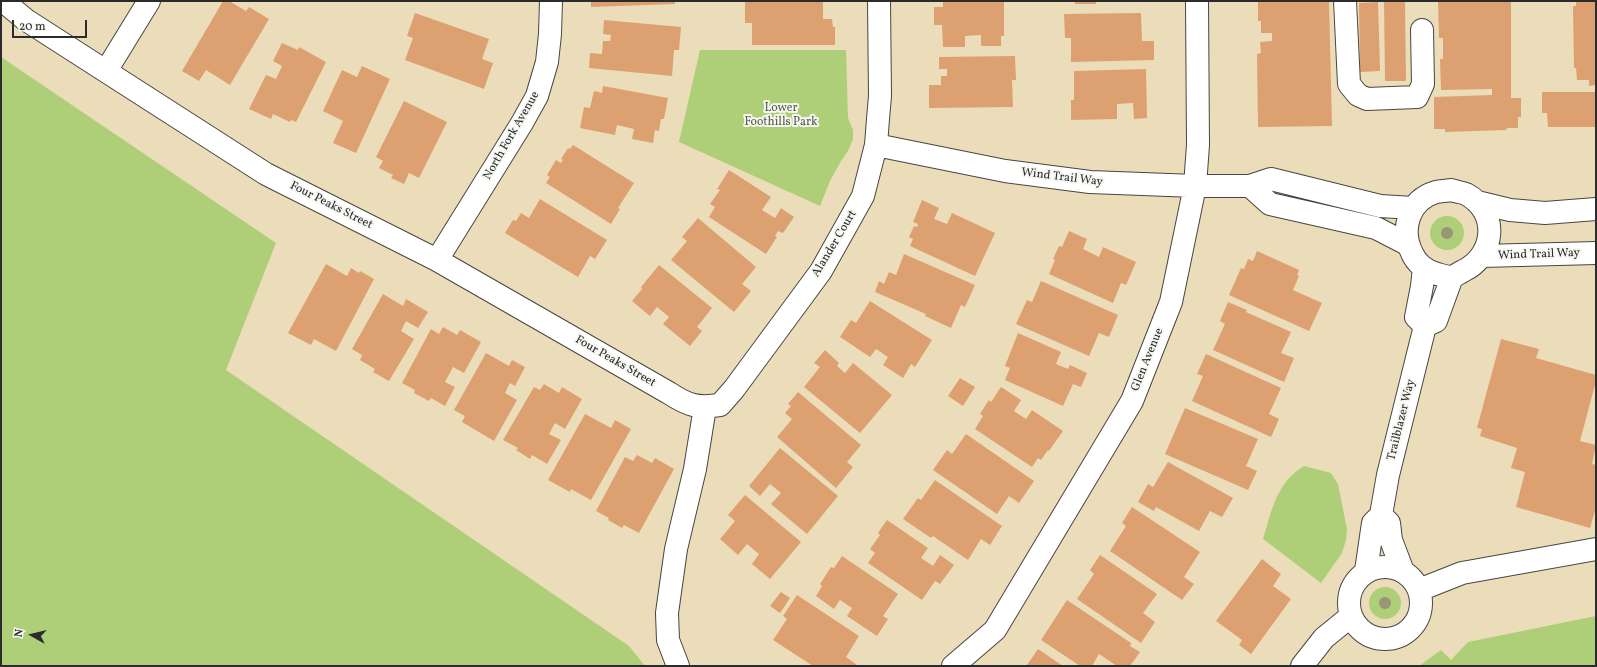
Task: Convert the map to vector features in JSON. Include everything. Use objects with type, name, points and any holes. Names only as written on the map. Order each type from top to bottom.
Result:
[{"type":"street","name":"Four Peaks Street","points":[[3,1],[26,20],[266,174],[437,260],[669,393]]},
{"type":"street","points":[[106,71],[149,1]]},
{"type":"street","name":"North Fork Avenue","points":[[437,260],[522,123],[537,96],[547,62],[551,1]]},
{"type":"street","name":"Alander Court","points":[[669,393],[684,403],[705,407],[720,405],[734,389],[821,271],[863,196],[876,145],[880,96],[879,1]]},
{"type":"street","name":"Glen Avenue","points":[[952,666],[995,630],[1132,401],[1171,302],[1195,186],[1198,145],[1197,1]]},
{"type":"street","points":[[1345,1],[1349,84],[1358,95],[1367,99],[1417,97],[1423,84],[1422,30]]},
{"type":"street","name":"Wind Trail Way","points":[[876,145],[1004,171],[1090,182],[1195,186],[1250,186],[1271,179],[1380,206],[1413,208]]},
{"type":"street","points":[[1250,186],[1270,204],[1376,228],[1407,244]]},
{"type":"street","points":[[1424,268],[1416,317],[1425,326],[1436,321],[1452,276],[1433,273],[1424,268],[1413,256],[1407,244],[1406,232],[1413,208],[1424,198],[1437,192],[1451,190],[1465,194],[1478,202],[1510,210],[1545,213],[1596,210]]},
{"type":"street","name":"Wind Trail Way","points":[[1452,276],[1472,267],[1482,256],[1488,243],[1490,228],[1486,215],[1478,202]]},
{"type":"street","name":"Wind Trail Way","points":[[1482,256],[1596,253]]},
{"type":"street","name":"Trailblazer Way","points":[[1366,571],[1373,523],[1381,515],[1388,475],[1425,326]]},
{"type":"street","points":[[678,666],[668,640],[667,613],[676,549],[694,469],[705,407]]},
{"type":"street","points":[[1381,515],[1389,523],[1391,540],[1402,570]]},
{"type":"street","points":[[1419,590],[1462,573],[1596,549]]},
{"type":"street","points":[[1376,567],[1391,567],[1402,570],[1414,580],[1422,601],[1416,623],[1408,631],[1398,637],[1387,639],[1370,636],[1357,626],[1350,616],[1348,606],[1352,586],[1358,577],[1366,571],[1376,567]]},
{"type":"street","points":[[1302,666],[1324,638],[1350,616]]},
{"type":"green space","name":"Lower Foothills Park","points":[[700,50],[846,50],[848,118],[853,130],[853,139],[848,151],[830,181],[820,206],[679,142]]},
{"type":"green space","points":[[1,57],[276,243],[226,370],[629,646],[645,666],[1,666]]},
{"type":"green space","points":[[1447,216],[1459,221],[1464,233],[1459,245],[1447,250],[1435,245],[1430,233],[1435,221]]},
{"type":"green space","points":[[1304,466],[1331,473],[1338,484],[1347,529],[1346,540],[1342,553],[1321,583],[1263,539],[1276,498],[1281,489],[1287,480]]},
{"type":"green space","points":[[1382,587],[1388,587],[1398,594],[1401,603],[1400,609],[1394,616],[1388,619],[1382,619],[1372,612],[1369,606],[1369,600],[1376,590]]},
{"type":"green space","points":[[1596,616],[1596,666],[1419,666],[1441,650],[1451,660],[1468,642]]},
{"type":"building","points":[[223,1],[229,1],[246,11],[249,7],[269,19],[230,85],[206,70],[199,81],[182,71]]},
{"type":"building","points":[[591,1],[675,1],[675,4],[591,7]]},
{"type":"building","points":[[745,1],[823,1],[823,19],[832,19],[833,27],[835,27],[835,45],[752,45],[752,23],[745,23]]},
{"type":"building","points":[[943,1],[1004,1],[1004,36],[1001,36],[1001,46],[981,46],[981,35],[965,36],[965,47],[943,47],[942,25],[934,25],[934,7],[943,7]]},
{"type":"building","points":[[1075,1],[1096,1],[1096,4],[1075,4]]},
{"type":"building","points":[[1258,1],[1329,1],[1332,126],[1258,127],[1257,54],[1261,53],[1260,42],[1272,41],[1272,33],[1261,33],[1261,21],[1258,21]]},
{"type":"building","points":[[1438,1],[1511,1],[1511,98],[1521,98],[1521,117],[1518,117],[1518,128],[1507,128],[1506,130],[1445,132],[1445,129],[1434,129],[1434,97],[1492,95],[1492,89],[1441,90],[1440,59],[1443,59],[1443,38],[1439,38]]},
{"type":"building","points":[[1576,1],[1596,1],[1596,85],[1589,86],[1589,80],[1577,80],[1576,68],[1574,68],[1573,6],[1576,6]]},
{"type":"building","points":[[1378,2],[1380,71],[1360,72],[1359,3]]},
{"type":"building","points":[[1384,2],[1405,2],[1406,81],[1385,81]]},
{"type":"building","points":[[415,13],[489,39],[482,59],[493,63],[484,89],[405,60],[413,38],[407,36]]},
{"type":"building","points":[[1141,13],[1142,41],[1154,41],[1154,60],[1071,62],[1071,38],[1065,38],[1064,14]]},
{"type":"building","points":[[604,20],[681,27],[679,50],[674,50],[672,76],[589,68],[590,53],[602,54],[603,41],[610,41],[611,35],[603,34]]},
{"type":"building","points":[[282,43],[298,50],[299,47],[326,62],[296,122],[291,120],[290,122],[273,114],[271,119],[249,109],[266,75],[276,79],[282,66],[273,61]]},
{"type":"building","points":[[1015,56],[1016,80],[1012,80],[1013,107],[929,108],[929,85],[941,85],[941,76],[947,76],[947,69],[939,69],[939,57]]},
{"type":"building","points":[[362,66],[390,79],[356,153],[333,143],[343,121],[323,111],[342,70],[357,77]]},
{"type":"building","points":[[1146,69],[1147,118],[1134,119],[1133,103],[1117,104],[1117,119],[1071,120],[1071,100],[1074,100],[1074,71]]},
{"type":"building","points":[[603,86],[668,98],[664,119],[661,119],[659,131],[655,130],[653,143],[632,139],[634,129],[617,125],[615,135],[580,128],[584,107],[590,108],[594,91],[602,93]]},
{"type":"building","points":[[1542,92],[1596,92],[1596,127],[1548,127],[1547,113],[1542,113]]},
{"type":"building","points":[[404,101],[447,122],[419,178],[409,173],[404,184],[391,178],[393,175],[379,168],[383,161],[376,157]]},
{"type":"building","points":[[573,145],[634,183],[618,208],[620,209],[611,224],[546,183],[550,177],[547,175],[556,160],[561,163],[563,160],[561,159],[568,148],[570,149]]},
{"type":"building","points":[[729,170],[771,197],[762,210],[775,218],[781,208],[794,217],[783,233],[778,231],[775,236],[777,237],[766,254],[709,217],[715,207],[710,204],[720,190],[717,189]]},
{"type":"building","points":[[540,199],[607,240],[595,259],[590,256],[578,277],[505,233],[513,220],[516,221],[521,213],[529,218]]},
{"type":"building","points":[[922,200],[939,208],[934,219],[947,224],[952,213],[995,233],[975,276],[910,246],[913,239],[909,237],[914,226],[917,227],[918,224],[913,222]]},
{"type":"building","points":[[698,218],[756,267],[742,284],[751,291],[734,312],[671,260],[687,241],[682,237]]},
{"type":"building","points":[[1069,231],[1087,239],[1083,249],[1099,257],[1103,247],[1136,262],[1126,285],[1121,283],[1113,303],[1049,274],[1055,260],[1053,259],[1059,246],[1062,247]]},
{"type":"building","points":[[1257,251],[1299,270],[1297,275],[1299,276],[1293,290],[1322,303],[1309,331],[1229,295],[1241,268],[1244,269],[1248,259],[1253,261]]},
{"type":"building","points":[[904,254],[975,285],[965,307],[961,305],[951,328],[925,316],[926,314],[875,292],[879,281],[884,284],[889,272],[896,275]]},
{"type":"building","points":[[326,264],[347,276],[351,268],[374,279],[336,351],[314,339],[311,345],[288,333]]},
{"type":"building","points":[[659,265],[712,308],[697,327],[702,331],[690,346],[663,324],[669,317],[657,307],[650,316],[632,301],[642,289],[641,287]]},
{"type":"building","points":[[1041,281],[1118,315],[1109,337],[1099,333],[1089,356],[1016,324],[1027,300],[1032,302]]},
{"type":"building","points":[[383,294],[403,306],[406,299],[428,312],[418,328],[406,321],[401,331],[414,339],[389,381],[373,372],[375,369],[360,360],[362,355],[352,349]]},
{"type":"building","points":[[870,301],[932,340],[915,367],[911,364],[903,378],[883,365],[888,357],[876,349],[870,357],[840,337],[851,320],[856,323]]},
{"type":"building","points":[[1228,302],[1247,310],[1246,312],[1291,332],[1281,353],[1294,358],[1284,382],[1213,350],[1225,324],[1220,321]]},
{"type":"building","points":[[443,327],[457,335],[460,330],[481,342],[464,373],[453,367],[445,382],[455,387],[445,406],[431,398],[429,401],[414,393],[415,390],[402,383],[431,329],[439,334]]},
{"type":"building","points":[[1018,333],[1061,352],[1056,364],[1068,369],[1070,365],[1087,373],[1081,387],[1073,384],[1063,406],[1005,380],[1010,368],[1005,366]]},
{"type":"building","points":[[1501,339],[1539,349],[1536,358],[1596,375],[1596,381],[1580,441],[1596,445],[1592,464],[1596,465],[1596,507],[1590,528],[1516,507],[1525,472],[1511,468],[1517,448],[1480,436],[1482,429],[1477,428]]},
{"type":"building","points":[[825,350],[839,363],[837,366],[845,373],[853,363],[892,395],[860,433],[804,387],[820,367],[814,363]]},
{"type":"building","points":[[486,353],[509,366],[512,360],[525,367],[515,386],[510,383],[505,393],[517,400],[494,441],[462,422],[465,416],[454,410]]},
{"type":"building","points":[[1206,354],[1281,388],[1269,414],[1279,419],[1271,437],[1192,401],[1203,376],[1197,374]]},
{"type":"building","points":[[960,378],[975,387],[963,406],[948,396]]},
{"type":"building","points":[[544,384],[559,393],[562,387],[582,399],[565,429],[555,423],[549,434],[561,440],[547,464],[532,455],[530,459],[516,450],[518,448],[503,440],[534,387],[540,390]]},
{"type":"building","points":[[1001,387],[1021,400],[1014,411],[1026,419],[1032,410],[1063,431],[1049,451],[1048,450],[1041,460],[1038,458],[1032,467],[975,429],[983,416],[980,414],[989,400],[991,402]]},
{"type":"building","points":[[798,392],[861,445],[847,462],[853,467],[836,488],[777,437],[792,419],[785,413],[791,406],[788,404]]},
{"type":"building","points":[[1185,408],[1258,439],[1246,466],[1257,471],[1248,490],[1165,454]]},
{"type":"building","points":[[585,414],[611,428],[615,420],[631,429],[591,500],[571,489],[570,492],[548,480]]},
{"type":"building","points":[[966,434],[1034,481],[1019,503],[1009,496],[997,514],[933,470],[947,450],[952,454]]},
{"type":"building","points":[[780,448],[838,496],[807,534],[771,504],[781,493],[770,484],[760,496],[749,486]]},
{"type":"building","points":[[637,455],[652,463],[655,458],[674,469],[639,533],[624,525],[622,528],[608,520],[609,518],[596,511],[625,457],[633,461]]},
{"type":"building","points":[[1168,462],[1233,498],[1222,517],[1210,511],[1199,531],[1156,507],[1154,511],[1138,502],[1148,484],[1153,487]]},
{"type":"building","points":[[935,480],[1002,526],[990,545],[981,539],[968,560],[933,536],[931,538],[903,519],[918,498],[921,500]]},
{"type":"building","points":[[745,495],[801,542],[770,579],[752,564],[759,554],[747,544],[738,555],[720,539],[735,521],[728,515]]},
{"type":"building","points":[[1132,507],[1200,552],[1184,577],[1194,584],[1182,600],[1110,551],[1126,526],[1122,523]]},
{"type":"building","points":[[887,520],[928,548],[921,558],[933,566],[940,555],[954,565],[940,584],[935,581],[922,600],[868,563],[875,553],[870,549],[880,535],[878,533]]},
{"type":"building","points":[[1100,555],[1157,594],[1143,613],[1155,622],[1141,643],[1077,599],[1094,574],[1090,570]]},
{"type":"building","points":[[842,556],[898,594],[883,616],[888,619],[877,636],[847,616],[852,608],[840,600],[834,609],[816,596],[822,586],[820,584],[831,567],[834,568]]},
{"type":"building","points":[[1262,559],[1281,574],[1273,586],[1291,599],[1251,654],[1239,645],[1242,640],[1216,621]]},
{"type":"building","points":[[781,592],[790,598],[780,613],[770,606]]},
{"type":"building","points":[[797,595],[859,636],[846,657],[857,665],[856,666],[813,666],[773,640],[787,619],[783,616]]},
{"type":"building","points":[[1067,600],[1131,643],[1130,646],[1140,652],[1130,666],[1117,666],[1099,654],[1092,666],[1080,666],[1041,640]]},
{"type":"building","points":[[1038,649],[1063,666],[1027,665]]}]
